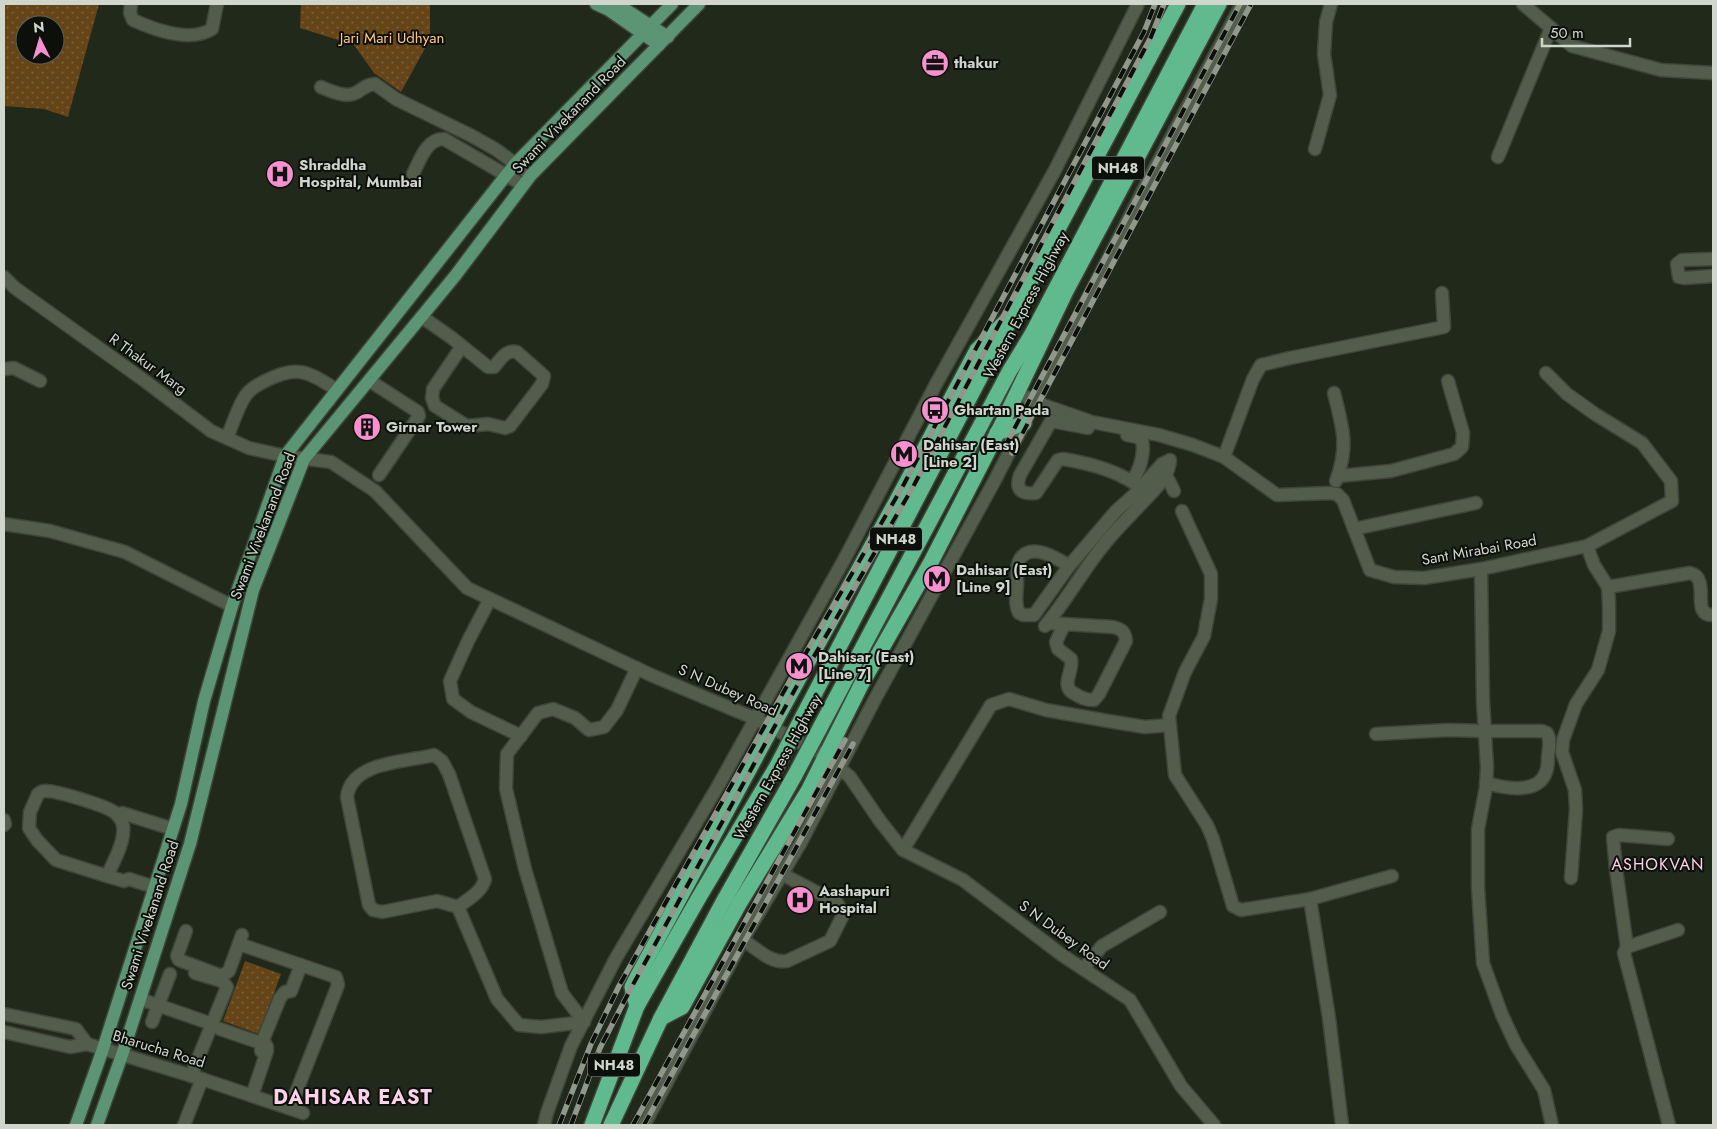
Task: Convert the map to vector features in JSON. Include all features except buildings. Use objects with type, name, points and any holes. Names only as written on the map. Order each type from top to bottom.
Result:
[{"type":"highway","name":"Western Express Highway","points":[[592,1125],[637,1006],[777,766],[1051,242],[1178,4]]},
{"type":"highway","name":"Western Express Highway","points":[[610,1125],[660,1018],[821,726],[1032,334],[1205,4]]},
{"type":"highway","points":[[660,1018],[682,1007],[739,904],[808,792],[862,682],[931,562],[998,433],[1066,291],[1219,4]]},
{"type":"highway","points":[[637,1006],[632,987],[977,350],[1015,313]]},
{"type":"highway","points":[[1017,393],[1032,334]]},
{"type":"highway","points":[[998,433],[1024,423]]},
{"type":"main road","points":[[596,4],[647,29]]},
{"type":"main road","points":[[617,4],[663,41]]},
{"type":"main road","name":"Swami Vivekanand Road","points":[[76,1125],[103,1050],[181,804],[204,701],[232,606],[285,456],[506,174],[672,4]]},
{"type":"main road","name":"Swami Vivekanand Road","points":[[98,1125],[190,844],[253,590],[304,459],[456,276],[527,180],[699,4]]},
{"type":"main road","points":[[418,287],[435,301]]},
{"type":"street","points":[[131,4],[130,13],[133,20],[146,26],[184,35],[204,34],[212,29],[217,4]]},
{"type":"street","points":[[544,1125],[572,1046],[616,958],[718,786],[845,558],[936,384],[1055,170],[1138,4]]},
{"type":"street","points":[[644,1125],[742,940],[800,844],[924,608],[952,561],[1147,183],[1242,4]]},
{"type":"street","points":[[1315,149],[1330,95],[1324,54],[1326,22],[1331,4]]},
{"type":"street","points":[[1523,4],[1572,46],[1661,70],[1713,73]]},
{"type":"street","points":[[1498,157],[1551,28]]},
{"type":"street","points":[[321,87],[344,95],[354,94],[365,85],[375,84],[396,99],[472,136],[515,164],[527,180]]},
{"type":"street","points":[[413,174],[430,142],[438,138],[444,139],[506,174],[527,180]]},
{"type":"street","points":[[1713,259],[1682,260],[1677,264],[1680,277],[1713,276]]},
{"type":"street","name":"R Thakur Marg","points":[[4,277],[9,289],[145,381],[210,431],[249,448],[285,456]]},
{"type":"street","points":[[1224,457],[1261,365],[1444,327],[1442,293]]},
{"type":"street","points":[[422,317],[462,346],[485,366],[494,367],[506,353],[513,351],[517,352],[544,376],[542,384],[510,426],[505,428],[488,424],[467,426],[435,406],[432,398],[433,389],[462,346]]},
{"type":"street","points":[[4,369],[14,368],[40,381]]},
{"type":"street","points":[[226,438],[246,394],[276,375],[296,371],[308,373],[337,390]]},
{"type":"street","name":"Sant Mirabai Road","points":[[1332,493],[1337,494],[1343,500],[1370,570],[1394,577],[1424,578],[1590,555],[1672,501],[1671,481],[1642,443],[1566,394],[1546,373]]},
{"type":"street","points":[[370,380],[418,412],[420,416],[379,475]]},
{"type":"street","points":[[1338,476],[1391,471],[1454,454],[1462,447],[1463,433],[1448,381]]},
{"type":"street","points":[[1017,393],[1035,401],[1053,415],[1137,437],[1142,440],[1143,446],[1139,468],[1141,488]]},
{"type":"street","points":[[1053,415],[1177,440],[1224,457],[1277,495],[1332,493],[1344,451],[1343,430],[1334,393]]},
{"type":"street","points":[[1053,415],[1020,475],[1017,483],[1017,487],[1020,490],[1032,494],[1036,493],[1058,460],[1063,459],[1100,468],[1141,488]]},
{"type":"street","points":[[1143,446],[1159,435]]},
{"type":"street","points":[[1141,488],[1166,475],[1177,440]]},
{"type":"street","name":"S N Dubey Road","points":[[285,456],[331,462],[375,490],[467,588],[637,668],[756,719],[826,756],[850,777],[880,821],[903,850],[963,880],[1083,969],[1130,1000],[1181,1086],[1214,1125]]},
{"type":"street","points":[[1048,622],[1107,531],[1162,464],[1170,460]]},
{"type":"street","points":[[1166,475],[1174,491]]},
{"type":"street","points":[[1354,529],[1476,503]]},
{"type":"street","points":[[1182,511],[1211,574],[1210,599],[1204,636],[1185,672],[1169,716],[1175,775],[1213,839],[1233,906],[1240,910],[1310,899],[1392,876]]},
{"type":"street","points":[[4,524],[50,531],[125,552],[232,606]]},
{"type":"street","points":[[1069,566],[1053,556],[1038,552],[1028,553],[1020,558],[1018,565],[1017,609],[1019,613],[1034,615],[1069,566],[1107,531]]},
{"type":"street","points":[[1571,878],[1576,810],[1575,790],[1562,752],[1563,740],[1576,704],[1598,670],[1609,631],[1608,587],[1590,555]]},
{"type":"street","points":[[1481,569],[1483,707],[1488,767],[1478,829],[1478,888],[1482,963],[1516,1045],[1544,1090],[1552,1125]]},
{"type":"street","points":[[1608,587],[1690,573],[1695,574],[1700,581],[1702,608],[1705,613],[1710,616],[1713,615]]},
{"type":"street","points":[[490,599],[450,681],[453,699],[471,712],[520,736]]},
{"type":"street","points":[[1038,609],[1048,622],[1064,625],[1120,628],[1125,636],[1124,646],[1094,700],[1086,700],[1070,692],[1067,688],[1067,682],[1072,670],[1072,659],[1058,649],[1056,642],[1064,625]]},
{"type":"street","points":[[584,1022],[562,993],[525,869],[506,789],[507,754],[538,713],[553,709],[575,718],[589,730],[604,727],[617,710],[637,668]]},
{"type":"street","points":[[903,850],[991,705],[1010,699],[1046,710],[1114,722],[1145,727],[1170,725]]},
{"type":"street","points":[[1376,734],[1448,730],[1542,731],[1547,733],[1550,738],[1547,770],[1539,782],[1525,787],[1513,788],[1486,783]]},
{"type":"street","points":[[434,755],[442,761],[449,774],[485,879],[484,885],[458,907],[437,901],[382,912],[373,910],[369,905],[347,797],[348,788],[354,780],[376,766],[434,755]]},
{"type":"street","points":[[107,876],[118,852],[123,832],[123,823],[120,819],[114,812],[100,806],[55,792],[46,790],[38,794],[30,812],[29,828],[37,840],[56,860],[107,876],[124,881],[127,885],[153,890]]},
{"type":"street","points":[[122,813],[173,829]]},
{"type":"street","points":[[4,820],[4,825]]},
{"type":"street","points":[[1668,839],[1619,835],[1613,837],[1627,947],[1624,952],[1668,1125]]},
{"type":"street","points":[[742,940],[769,958],[780,962],[787,961],[830,941],[842,917],[837,903],[782,874]]},
{"type":"street","points":[[1310,899],[1342,1125]]},
{"type":"street","points":[[458,907],[497,999],[519,1025],[541,1027],[584,1022]]},
{"type":"street","points":[[1083,969],[1102,946],[1160,912]]},
{"type":"street","points":[[1627,947],[1678,930]]},
{"type":"street","points":[[186,931],[178,956],[179,960],[222,976],[229,971],[241,939],[301,965],[291,991],[285,992],[280,998],[262,1040],[267,1047],[267,1051],[252,1096]]},
{"type":"street","name":"Bharucha Road","points":[[4,1032],[70,1048],[87,1044],[296,1111],[338,984],[336,976],[301,965]]},
{"type":"street","points":[[184,1125],[197,1078],[216,1026],[227,987],[222,981],[195,973]]},
{"type":"street","points":[[152,1022],[170,974]]},
{"type":"street","points":[[140,998],[261,1045],[259,1060],[262,1065]]},
{"type":"street","points":[[4,1014],[76,1029],[87,1044]]},
{"type":"green space","points":[[4,4],[99,4],[68,117],[44,109],[4,106]]},
{"type":"green space","name":"Jari Mari Udhyan","points":[[301,4],[430,4],[430,39],[401,92],[374,73],[354,45],[300,28]]},
{"type":"green space","points":[[245,961],[281,974],[259,1034],[223,1021]]},
{"type":"railway","points":[[559,1125],[591,1044],[619,986],[792,677],[904,484],[1144,32],[1155,4]]},
{"type":"railway","points":[[571,1125],[600,1048],[630,990],[799,682],[913,487],[1151,37],[1164,4]]},
{"type":"railway","points":[[1004,448],[1240,4]]},
{"type":"railway","points":[[1012,453],[1251,4]]},
{"type":"railway","points":[[633,1125],[845,740]]},
{"type":"railway","points":[[644,1125],[853,744]]},
{"type":"place","name":"thakur","points":[[935,63]]},
{"type":"place","name":"Shraddha Hospital, Mumbai","points":[[280,174]]},
{"type":"place","name":"Ghartan Pada","points":[[935,410]]},
{"type":"place","name":"Girnar Tower","points":[[367,427]]},
{"type":"place","name":"Dahisar (East) [Line 2]","points":[[904,454]]},
{"type":"place","name":"Dahisar (East) [Line 9]","points":[[937,579]]},
{"type":"place","name":"Dahisar (East) [Line 7]","points":[[799,666]]},
{"type":"place","name":"Aashapuri Hospital","points":[[800,900]]},
{"type":"district","name":"ASHOKVAN","points":[[1658,864]]},
{"type":"district","name":"DAHISAR EAST","points":[[353,1097]]}]
